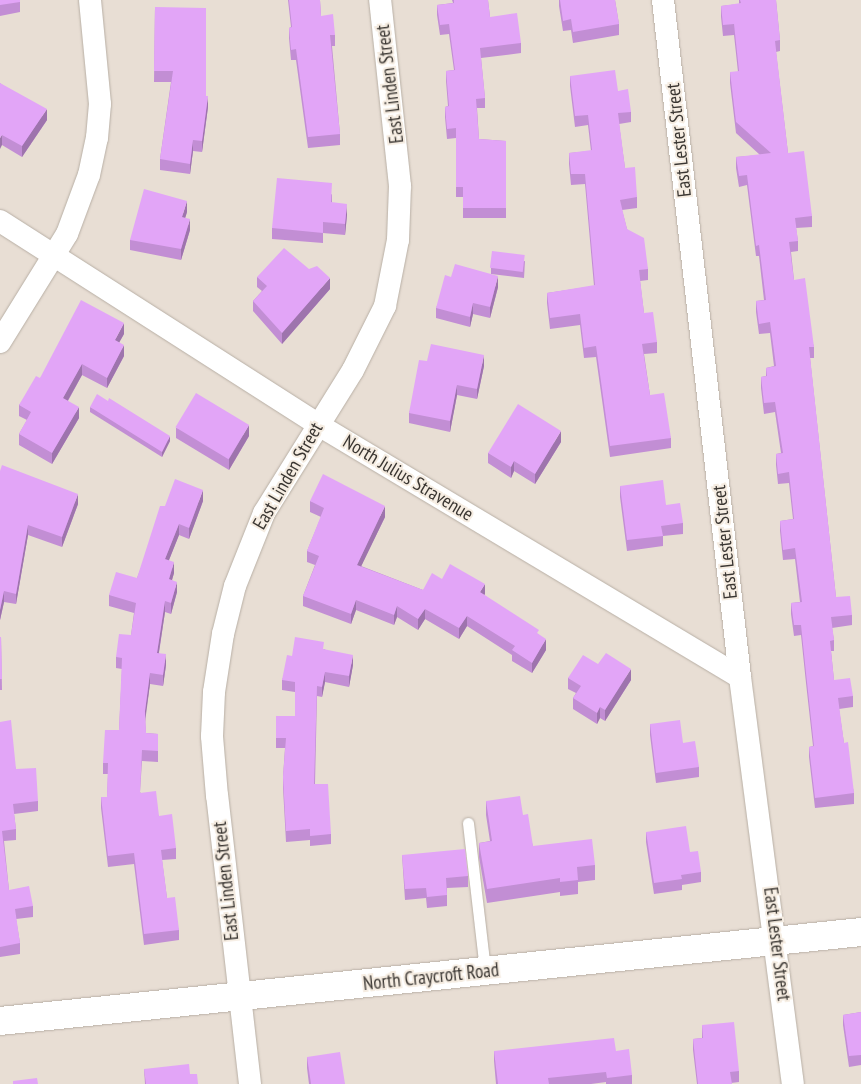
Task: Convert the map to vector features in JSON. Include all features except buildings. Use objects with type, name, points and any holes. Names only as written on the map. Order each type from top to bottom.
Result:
[{"type":"main road","name":"North Craycroft Road","points":[[0,1022],[240,999],[777,939],[861,932]]},
{"type":"street","points":[[0,342],[54,256],[80,204],[97,138],[100,104],[90,0]]},
{"type":"street","name":"East Linden Street","points":[[250,1084],[216,796],[212,736],[214,692],[223,634],[249,549],[264,513],[374,330],[384,306],[398,240],[400,186],[397,142],[380,0]]},
{"type":"street","name":"East Lester Street","points":[[664,0],[740,678],[777,939],[793,1084]]},
{"type":"street","name":"North Julius Stravenue","points":[[0,221],[318,424],[740,678]]},
{"type":"lane","points":[[468,824],[485,971]]}]
